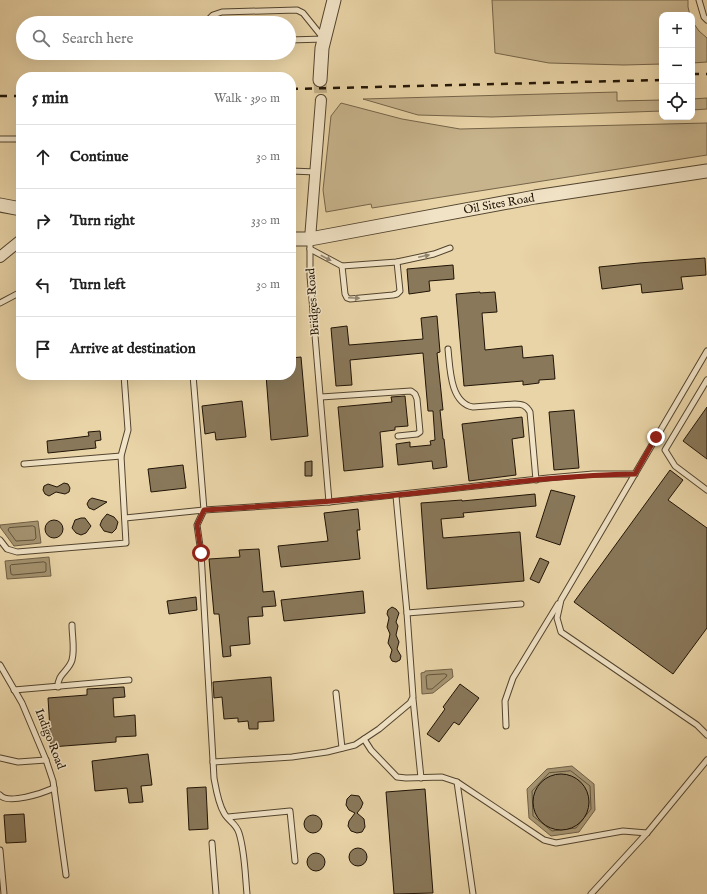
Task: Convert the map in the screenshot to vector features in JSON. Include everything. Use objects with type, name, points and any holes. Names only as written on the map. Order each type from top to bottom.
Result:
[{"type":"street","points":[[320,80],[322,48],[334,0]]},
{"type":"street","name":"Bridges Road","points":[[310,244],[321,100]]},
{"type":"street","name":"Oil Sites Road","points":[[296,240],[310,244],[535,197],[707,171]]},
{"type":"street","points":[[0,206],[16,208]]},
{"type":"street","points":[[0,257],[16,244]]},
{"type":"lane","points":[[699,0],[704,17],[707,20]]},
{"type":"lane","points":[[212,16],[222,12],[298,10],[303,13],[324,39]]},
{"type":"lane","points":[[296,40],[324,39]]},
{"type":"lane","points":[[0,140],[16,139]]},
{"type":"lane","points":[[296,171],[316,172]]},
{"type":"lane","points":[[310,244],[342,266],[397,262],[434,254],[450,248]]},
{"type":"lane","name":"Bridges Road","points":[[310,244],[310,276],[330,502]]},
{"type":"lane","points":[[342,266],[345,294],[347,298],[357,298],[398,294],[400,291],[397,262]]},
{"type":"lane","points":[[0,303],[16,295]]},
{"type":"lane","points":[[448,349],[452,385],[463,403],[473,407],[521,404],[527,407],[530,412],[536,480]]},
{"type":"lane","points":[[506,726],[505,701],[513,678],[561,600],[707,351]]},
{"type":"lane","points":[[0,540],[7,549],[16,552],[126,543],[121,456],[128,430],[124,380]]},
{"type":"lane","points":[[193,380],[204,510],[197,525],[201,553],[213,762],[218,798],[224,814],[235,824],[239,833],[247,894]]},
{"type":"lane","points":[[707,380],[665,450],[674,466],[707,490]]},
{"type":"lane","points":[[321,397],[411,391],[416,394],[420,432],[417,434],[398,436]]},
{"type":"lane","points":[[24,464],[121,456]]},
{"type":"lane","points":[[125,518],[204,510],[396,496],[593,474],[635,474]]},
{"type":"lane","points":[[396,496],[421,778]]},
{"type":"lane","points":[[561,600],[557,618],[561,632],[697,725],[707,735]]},
{"type":"lane","points":[[407,613],[521,604]]},
{"type":"lane","points":[[58,687],[60,677],[72,661],[72,625]]},
{"type":"lane","name":"Indigo Road","points":[[0,665],[22,703],[46,760],[54,788],[66,875]]},
{"type":"lane","points":[[14,690],[129,680]]},
{"type":"lane","points":[[336,693],[342,748]]},
{"type":"lane","points":[[213,762],[292,757],[327,752],[354,745],[379,729],[410,703],[413,697]]},
{"type":"lane","points":[[364,739],[371,750],[397,777],[442,777],[457,782],[544,840],[556,843],[623,831],[647,833]]},
{"type":"lane","points":[[0,758],[18,762],[46,760]]},
{"type":"lane","points":[[591,894],[647,833],[707,760]]},
{"type":"lane","points":[[457,782],[473,894]]},
{"type":"lane","points":[[0,795],[2,798],[6,799],[44,793],[54,788]]},
{"type":"lane","points":[[228,817],[290,811],[295,861]]},
{"type":"lane","points":[[212,843],[216,894]]},
{"type":"lane","points":[[0,850],[4,894]]},
{"type":"shaded area","points":[[492,0],[688,0],[689,12],[659,12],[659,64],[624,65],[549,63],[495,53]]},
{"type":"shaded area","points":[[695,25],[707,38],[707,62],[695,63]]},
{"type":"shaded area","points":[[617,92],[617,101],[659,100],[659,111],[492,117],[418,115],[363,99]]},
{"type":"shaded area","points":[[707,98],[707,109],[695,110],[695,99]]},
{"type":"shaded area","points":[[341,103],[402,119],[460,129],[707,123],[707,155],[372,208],[371,204],[326,212],[323,190],[331,116]]},
{"type":"water","points":[[38,521],[41,543],[14,546],[0,527],[0,525]]},
{"type":"water","points":[[49,557],[51,576],[7,579],[5,561]]},
{"type":"water","points":[[452,669],[453,677],[433,693],[422,694],[421,673],[425,671]]},
{"type":"water","points":[[572,766],[594,784],[595,810],[579,832],[551,836],[529,818],[527,789],[547,769]]},
{"type":"building","points":[[705,258],[706,275],[681,277],[683,289],[642,293],[641,284],[602,289],[599,267]]},
{"type":"building","points":[[453,265],[454,279],[429,281],[430,291],[409,294],[407,269]]},
{"type":"building","points":[[495,292],[497,312],[482,313],[485,350],[522,346],[523,358],[553,355],[555,379],[539,380],[539,383],[523,385],[523,381],[464,386],[456,294]]},
{"type":"building","points":[[437,316],[440,352],[437,353],[443,410],[440,410],[447,467],[433,469],[432,461],[398,465],[396,444],[410,442],[410,447],[431,445],[430,441],[435,440],[433,411],[428,411],[423,353],[350,360],[352,385],[336,386],[331,328],[347,326],[349,345],[423,339],[421,318]]},
{"type":"building","points":[[301,357],[308,436],[271,440],[266,380],[296,380],[296,358]]},
{"type":"building","points":[[405,396],[408,426],[395,427],[395,430],[380,432],[383,467],[344,471],[338,407],[392,402],[391,397]]},
{"type":"building","points":[[242,401],[246,437],[216,440],[215,432],[205,434],[202,406]]},
{"type":"building","points":[[707,407],[707,459],[683,441]]},
{"type":"building","points":[[574,410],[579,468],[554,470],[549,412]]},
{"type":"building","points":[[522,417],[524,437],[512,439],[516,475],[469,481],[462,424]]},
{"type":"building","points":[[100,431],[101,440],[95,441],[96,448],[48,453],[47,441],[89,436],[88,432]]},
{"type":"building","points":[[312,461],[312,476],[305,476],[305,462]]},
{"type":"building","points":[[183,465],[186,488],[151,492],[148,469]]},
{"type":"building","points":[[670,470],[683,480],[668,500],[707,528],[707,628],[673,674],[574,602]]},
{"type":"building","points":[[64,483],[68,484],[70,488],[69,492],[65,494],[56,492],[49,496],[45,494],[43,490],[44,486],[48,484],[57,487]]},
{"type":"building","points":[[551,490],[575,496],[560,545],[536,537]]},
{"type":"building","points":[[535,494],[536,506],[463,513],[464,517],[441,519],[443,538],[520,532],[524,581],[427,589],[421,503],[462,501]]},
{"type":"building","points":[[92,498],[107,502],[94,510],[89,508],[87,504]]},
{"type":"building","points":[[358,509],[360,530],[357,530],[360,559],[281,567],[278,546],[328,541],[324,513]]},
{"type":"building","points":[[107,514],[114,517],[118,522],[116,529],[112,533],[104,531],[100,525]]},
{"type":"building","points":[[85,518],[91,526],[86,533],[81,535],[76,533],[72,528],[75,520]]},
{"type":"building","points":[[54,520],[60,523],[63,529],[60,535],[54,538],[48,535],[45,529],[48,523]]},
{"type":"building","points":[[259,549],[263,592],[274,591],[276,606],[262,607],[263,616],[248,617],[250,644],[230,646],[231,656],[223,657],[219,614],[214,614],[209,559],[240,557],[239,550]]},
{"type":"building","points":[[540,558],[549,562],[539,583],[530,579]]},
{"type":"building","points":[[363,591],[365,613],[284,621],[281,600]]},
{"type":"building","points":[[196,597],[197,610],[169,614],[167,601]]},
{"type":"building","points":[[392,607],[399,613],[396,622],[398,626],[396,635],[399,642],[397,649],[401,656],[400,660],[396,662],[392,661],[390,657],[392,650],[388,643],[390,634],[387,627],[389,618],[387,614],[388,610]]},
{"type":"building","points":[[271,677],[274,721],[258,722],[258,729],[249,729],[248,721],[238,722],[238,718],[224,719],[222,697],[214,698],[213,682]]},
{"type":"building","points":[[460,684],[479,698],[459,725],[454,722],[439,742],[427,734],[445,709],[443,707]]},
{"type":"building","points":[[124,687],[125,697],[113,698],[114,717],[135,715],[136,736],[116,737],[116,742],[51,747],[48,698],[87,695],[87,689]]},
{"type":"building","points":[[148,754],[152,785],[141,786],[143,802],[129,803],[127,788],[95,791],[92,761]]},
{"type":"building","points":[[555,774],[567,774],[581,782],[589,796],[587,813],[581,822],[567,830],[555,830],[545,825],[538,818],[533,808],[533,796],[538,786],[545,779]]},
{"type":"building","points":[[206,787],[208,829],[189,830],[187,788]]},
{"type":"building","points":[[425,789],[433,893],[394,894],[386,792]]},
{"type":"building","points":[[351,795],[359,796],[363,803],[357,813],[364,819],[365,827],[362,832],[357,833],[351,831],[348,826],[349,821],[355,813],[349,810],[346,805],[347,799]]},
{"type":"building","points":[[24,814],[26,842],[6,843],[4,815]]},
{"type":"building","points":[[313,815],[319,818],[322,824],[319,830],[313,833],[307,830],[304,824],[307,818]]},
{"type":"building","points":[[358,848],[364,851],[367,857],[364,863],[358,866],[352,863],[349,857],[352,851]]},
{"type":"building","points":[[316,853],[322,856],[325,862],[322,868],[316,871],[310,868],[307,862],[310,856]]},
{"type":"tunnel","points":[[320,80],[321,100]]},
{"type":"railway","points":[[695,74],[707,74]]},
{"type":"railway","points":[[296,89],[659,80]]},
{"type":"railway","points":[[0,96],[16,96]]},
{"type":"route","points":[[201,553],[197,525],[204,510],[396,496],[593,474],[635,474],[656,437]]}]
